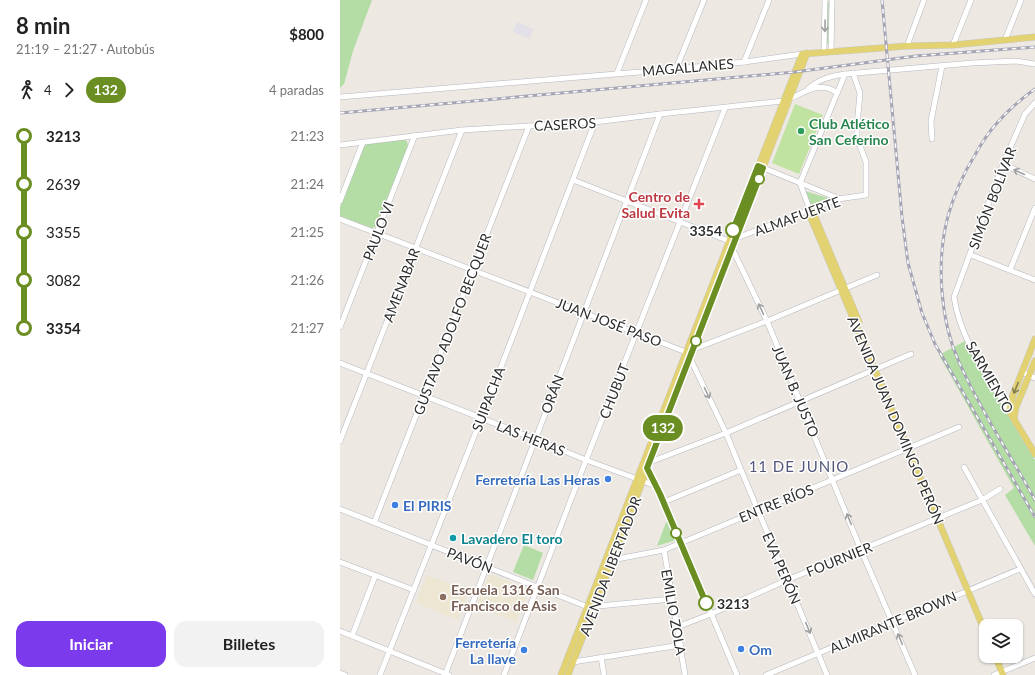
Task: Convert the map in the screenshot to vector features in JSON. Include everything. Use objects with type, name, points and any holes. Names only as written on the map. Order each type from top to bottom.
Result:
[{"type":"main road","name":"MAGALLANES","points":[[804,54],[907,46],[953,45],[1035,37]]},
{"type":"main road","name":"AVENIDA LIBERTADOR","points":[[561,675],[612,560],[686,352],[732,240],[804,54]]},
{"type":"main road","name":"AVENIDA JUAN DOMINGO PERÓN","points":[[809,209],[939,518],[984,619]]},
{"type":"main road","name":"AVENIDA LIBERTADOR","points":[[568,675],[591,607],[640,480],[648,465],[690,358],[732,247],[732,240]]},
{"type":"main road","points":[[1009,411],[1010,404],[1035,340]]},
{"type":"main road","points":[[1014,418],[1016,407],[1032,376],[1035,361]]},
{"type":"main road","name":"SARMIENTO","points":[[1009,411],[1035,454]]},
{"type":"main road","name":"AVENIDA JUAN DOMINGO PERÓN","points":[[970,590],[981,619]]},
{"type":"main road","points":[[999,663],[1004,673]]},
{"type":"main road","points":[[1001,663],[1004,673]]},
{"type":"street","points":[[617,73],[646,0]]},
{"type":"street","points":[[676,69],[704,0]]},
{"type":"street","points":[[744,62],[769,0]]},
{"type":"street","points":[[824,52],[825,0]]},
{"type":"street","points":[[832,0],[832,52]]},
{"type":"street","points":[[907,46],[924,0]]},
{"type":"street","points":[[953,45],[971,0]]},
{"type":"street","points":[[1005,40],[1020,0]]},
{"type":"street","name":"MAGALLANES","points":[[340,97],[676,69],[804,54]]},
{"type":"street","points":[[808,89],[813,84],[834,76],[853,73],[1016,61],[1035,64]]},
{"type":"street","points":[[932,139],[931,120],[942,66]]},
{"type":"street","name":"ALMAFUERTE","points":[[732,240],[809,209],[840,199],[866,195],[866,162],[857,138],[860,93],[853,73]]},
{"type":"street","points":[[800,183],[845,74]]},
{"type":"street","points":[[786,100],[808,89],[822,87],[832,88],[837,93]]},
{"type":"street","name":"CASEROS","points":[[340,145],[462,130],[595,122],[786,100]]},
{"type":"street","name":"SIMÓN BOLÍVAR","points":[[954,297],[971,255],[1003,164],[1025,114],[1035,103]]},
{"type":"street","name":"CHUBUT","points":[[504,675],[586,460],[725,108]]},
{"type":"street","name":"ORÁN","points":[[446,674],[660,114]]},
{"type":"street","name":"SUIPACHA","points":[[380,675],[481,419],[595,122]]},
{"type":"street","name":"GUSTAVO ADOLFO BECQUER","points":[[374,523],[529,126]]},
{"type":"street","name":"AMENABAR","points":[[340,441],[462,130]]},
{"type":"street","name":"PAULO VI","points":[[340,327],[415,135]]},
{"type":"street","points":[[340,201],[363,142]]},
{"type":"street","points":[[1003,164],[1035,179]]},
{"type":"street","points":[[760,167],[840,199]]},
{"type":"street","points":[[573,180],[680,222],[732,240]]},
{"type":"street","name":"AVENIDA JUAN DOMINGO PERÓN","points":[[800,183],[809,209]]},
{"type":"street","points":[[1010,270],[1035,208]]},
{"type":"street","name":"JUAN JOSÉ PASO","points":[[340,219],[686,352]]},
{"type":"street","name":"JUAN B. JUSTO","points":[[732,247],[767,321],[861,550],[915,675]]},
{"type":"street","points":[[971,255],[1035,280]]},
{"type":"street","points":[[686,352],[767,321],[877,275]]},
{"type":"street","name":"SARMIENTO","points":[[954,297],[956,313],[967,341],[1009,411]]},
{"type":"street","name":"EVA PERÓN","points":[[686,352],[726,433],[827,675]]},
{"type":"street","points":[[737,675],[648,465],[911,354]]},
{"type":"street","name":"LAS HERAS","points":[[340,363],[656,486]]},
{"type":"street","points":[[1022,372],[1032,376]]},
{"type":"street","name":"ENTRE RÍOS","points":[[612,560],[664,550],[959,428]]},
{"type":"street","points":[[964,467],[1035,594]]},
{"type":"street","points":[[664,502],[741,470]]},
{"type":"street","name":"FOURNIER","points":[[677,628],[787,580],[982,500],[1000,489]]},
{"type":"street","name":"PAVÓN","points":[[340,509],[538,588],[591,607],[672,599]]},
{"type":"street","name":"EMILIO ZOLA","points":[[664,550],[685,675]]},
{"type":"street","points":[[340,563],[414,590]]},
{"type":"street","name":"ALMIRANTE BROWN","points":[[766,675],[1020,569]]},
{"type":"street","points":[[352,636],[375,576]]},
{"type":"street","points":[[340,631],[446,674]]},
{"type":"street","points":[[573,662],[680,645]]},
{"type":"street","points":[[601,657],[604,675]]},
{"type":"street","points":[[994,675],[1004,673],[1035,658]]},
{"type":"street","points":[[340,673],[345,675]]},
{"type":"shaded area","points":[[517,22],[534,29],[529,39],[513,32]]},
{"type":"shaded area","points":[[489,574],[529,589],[516,622],[476,607]]},
{"type":"shaded area","name":"Escuela 1316 San Francisco de Asis","points":[[427,575],[469,591],[458,620],[416,603]]},
{"type":"green space","points":[[340,0],[372,0],[353,51],[344,84],[340,88]]},
{"type":"green space","points":[[827,2],[829,2],[828,44],[826,44]]},
{"type":"green space","name":"Club Atlético San Ceferino","points":[[795,104],[823,115],[799,174],[772,163]]},
{"type":"green space","points":[[402,139],[407,141],[408,147],[377,226],[372,228],[340,216],[340,207],[364,146],[368,143]]},
{"type":"green space","points":[[805,191],[831,199],[813,206],[811,205]]},
{"type":"green space","points":[[965,341],[1035,460],[1035,546],[1005,495],[1014,488],[939,355]]},
{"type":"green space","points":[[667,520],[676,540],[657,546]]},
{"type":"green space","points":[[524,545],[543,553],[533,580],[513,572]]},
{"type":"railway","points":[[882,0],[902,217],[908,263],[922,313],[935,344],[1035,517]]},
{"type":"railway","points":[[340,113],[795,72],[916,56],[1035,47]]},
{"type":"railway","points":[[1035,89],[1001,118],[982,143],[963,177],[956,192],[944,233],[941,271],[944,309],[953,346],[959,362],[986,415],[1035,500]]},
{"type":"bus line","name":"132","points":[[706,603],[660,494],[647,468],[763,168],[758,166],[733,230]]},
{"type":"place","name":"Club Atlético San Ceferino","points":[[801,131]]},
{"type":"place","name":"Centro de Salud Evita","points":[[699,204]]},
{"type":"place","name":"3354","points":[[733,230]]},
{"type":"place","name":"Ferretería Las Heras","points":[[608,479]]},
{"type":"place","name":"El PIRIS","points":[[395,505]]},
{"type":"place","name":"Lavadero El toro","points":[[453,538]]},
{"type":"place","name":"Escuela 1316 San Francisco de Asis","points":[[443,597]]},
{"type":"place","name":"3213","points":[[706,603]]},
{"type":"place","name":"Om","points":[[741,649]]},
{"type":"place","name":"Ferretería La llave","points":[[524,650]]},
{"type":"district","name":"11 DE JUNIO","points":[[799,466]]}]
